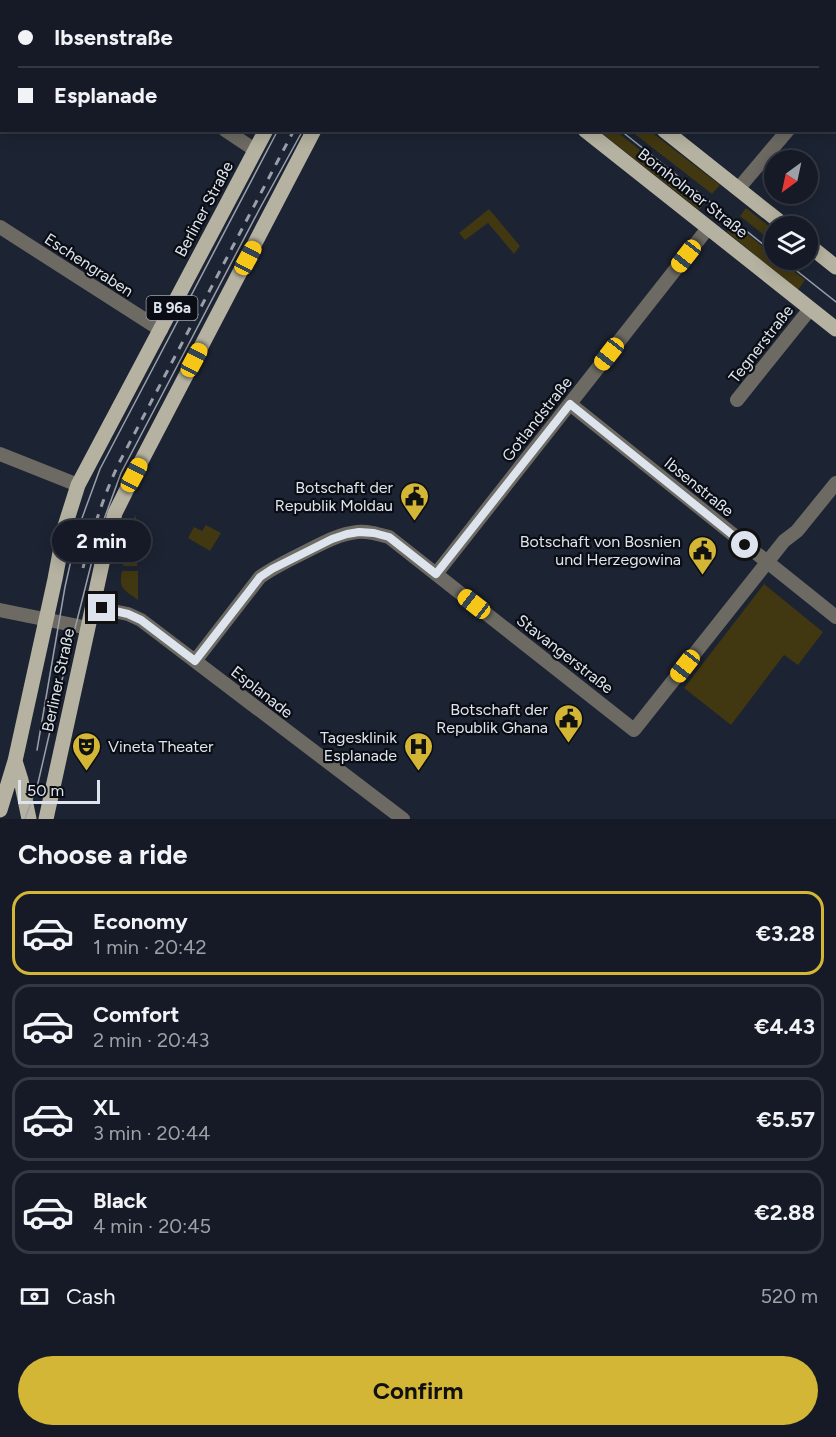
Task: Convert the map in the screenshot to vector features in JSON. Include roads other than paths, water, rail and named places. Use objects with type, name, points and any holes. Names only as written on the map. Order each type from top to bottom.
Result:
[{"type":"main road","name":"Berliner Straße","points":[[1,806],[15,761],[65,526],[78,485],[265,132]]},
{"type":"main road","name":"Berliner Straße","points":[[46,819],[109,534],[119,503],[313,132]]},
{"type":"main road","name":"Bornholmer Straße","points":[[588,132],[836,329]]},
{"type":"main road","name":"Bornholmer Straße","points":[[667,132],[772,216]]},
{"type":"main road","points":[[818,253],[836,267]]},
{"type":"main road","name":"B 96a","points":[[15,761],[29,819]]},
{"type":"street","points":[[228,132],[255,150]]},
{"type":"street","points":[[738,189],[786,132]]},
{"type":"street","name":"Eschengraben","points":[[0,227],[161,330]]},
{"type":"street","name":"Gotlandstraße","points":[[436,574],[708,228]]},
{"type":"street","name":"Tegnerstraße","points":[[737,400],[810,309]]},
{"type":"street","name":"Ibsenstraße","points":[[570,404],[836,617]]},
{"type":"street","points":[[0,454],[78,485]]},
{"type":"street","name":"Stavangerstraße","points":[[195,661],[260,577],[332,539],[359,532],[374,533],[389,537],[634,730],[784,542],[797,531],[836,483]]},
{"type":"street","name":"Esplanade","points":[[93,607],[128,614],[158,632],[312,752],[403,819]]},
{"type":"street","points":[[0,610],[88,628]]},
{"type":"tram line","points":[[37,750],[65,587],[78,529],[100,469],[277,132]]},
{"type":"tram line","points":[[25,819],[38,783],[99,533],[121,473],[302,132]]},
{"type":"tram line","points":[[623,132],[764,245]]},
{"type":"tram line","points":[[796,270],[836,302]]},
{"type":"railway","points":[[83,568],[98,515],[119,463],[293,132]]},
{"type":"railway","points":[[626,543],[636,550]]},
{"type":"place","name":"Botschaft der Republik Moldau","points":[[414,522]]},
{"type":"place","name":"Botschaft von Bosnien und Herzegowina","points":[[702,576]]},
{"type":"place","name":"Botschaft der Republik Ghana","points":[[569,744]]},
{"type":"place","name":"Vineta Theater","points":[[87,772]]},
{"type":"place","name":"Tagesklinik Esplanade","points":[[418,772]]}]
